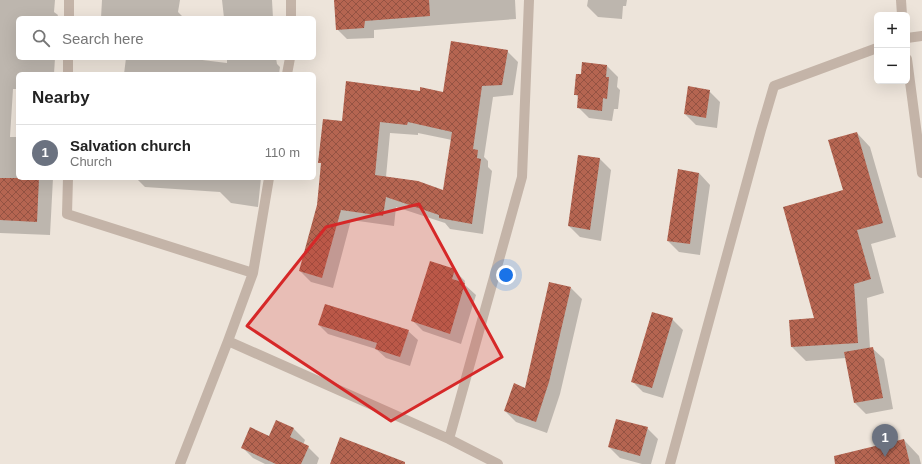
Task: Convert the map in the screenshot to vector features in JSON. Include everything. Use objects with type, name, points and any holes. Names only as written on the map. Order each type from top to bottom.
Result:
[{"type":"street","points":[[69,0],[69,16]]},
{"type":"street","points":[[291,0],[291,16]]},
{"type":"street","points":[[449,439],[522,177],[529,0]]},
{"type":"street","points":[[901,0],[902,12]]},
{"type":"street","points":[[910,38],[922,36]]},
{"type":"street","points":[[670,464],[774,86],[874,49]]},
{"type":"street","points":[[68,60],[68,72]]},
{"type":"street","points":[[287,72],[290,60]]},
{"type":"street","points":[[910,82],[922,173]]},
{"type":"street","points":[[68,180],[67,214],[253,273]]},
{"type":"street","points":[[180,464],[253,273],[269,180]]},
{"type":"street","points":[[228,341],[449,439],[498,464]]},
{"type":"highlighted area","points":[[419,204],[502,357],[391,421],[247,326],[326,227]]},
{"type":"building","points":[[334,0],[429,0],[430,16],[365,21],[364,28],[336,30]]},
{"type":"building","points":[[451,41],[508,50],[502,85],[482,86],[473,149],[478,150],[477,158],[481,159],[472,224],[439,218],[439,215],[386,197],[383,216],[341,210],[322,278],[299,271],[317,205],[321,163],[318,163],[323,119],[342,121],[346,81],[420,91],[420,87],[443,92]],"holes":[[[380,122],[407,125],[408,122],[452,132],[443,190],[418,181],[375,175]]]},
{"type":"building","points":[[582,62],[607,65],[606,77],[609,77],[607,99],[603,98],[602,111],[577,108],[578,95],[574,95],[576,74],[581,74]]},
{"type":"building","points":[[688,86],[710,90],[706,118],[684,114]]},
{"type":"building","points":[[857,132],[883,223],[857,230],[871,279],[854,284],[858,343],[791,347],[789,320],[814,318],[783,207],[843,190],[828,140]]},
{"type":"building","points":[[578,155],[600,158],[590,230],[568,226]]},
{"type":"building","points":[[678,169],[699,173],[690,244],[667,241]]},
{"type":"building","points":[[0,178],[39,180],[37,222],[0,220]]},
{"type":"building","points":[[430,261],[455,269],[452,279],[465,283],[450,334],[411,321]]},
{"type":"building","points":[[549,282],[571,287],[549,382],[536,422],[504,411],[514,383],[525,388]]},
{"type":"building","points":[[325,304],[409,330],[400,357],[375,349],[377,343],[318,325]]},
{"type":"building","points":[[652,312],[673,318],[652,388],[631,382]]},
{"type":"building","points":[[873,347],[883,398],[854,403],[844,352]]},
{"type":"building","points":[[616,419],[648,427],[640,456],[608,447]]},
{"type":"building","points":[[276,420],[294,428],[290,437],[309,446],[301,464],[276,464],[241,448],[250,427],[269,436]]},
{"type":"building","points":[[340,437],[405,462],[405,464],[330,464]]},
{"type":"building","points":[[904,439],[910,464],[835,464],[834,456]]},
{"type":"place","name":"Salvation church","points":[[885,457]]}]
